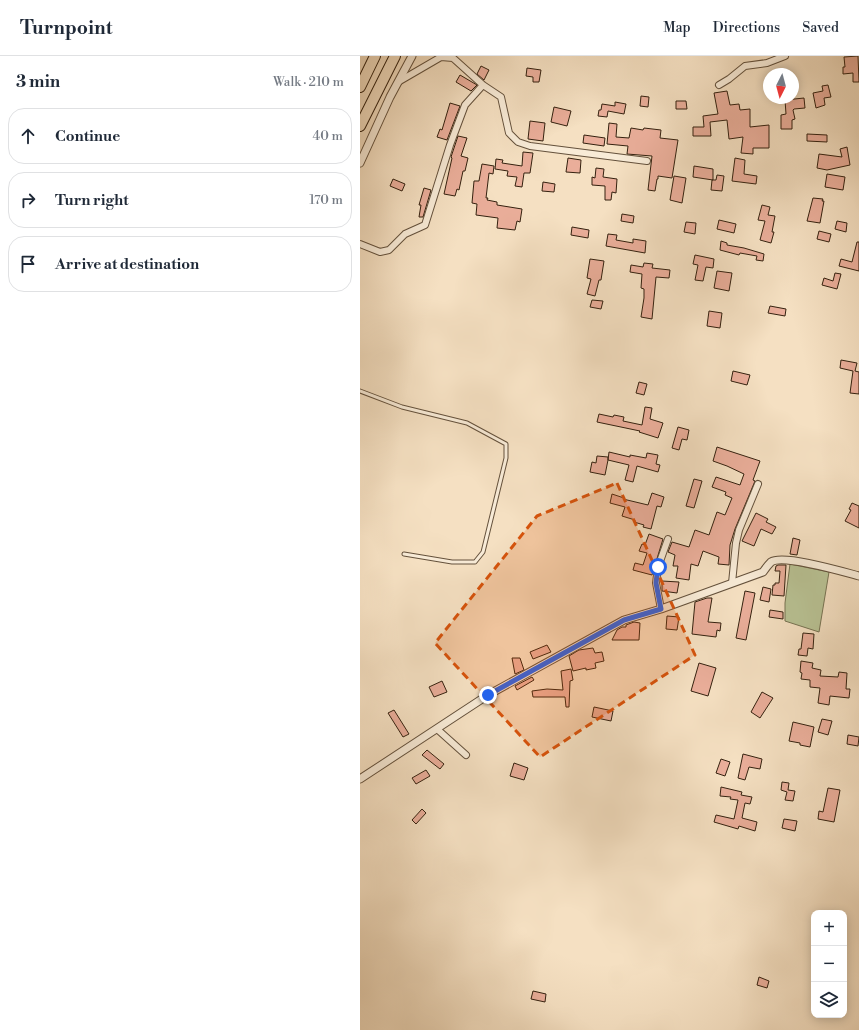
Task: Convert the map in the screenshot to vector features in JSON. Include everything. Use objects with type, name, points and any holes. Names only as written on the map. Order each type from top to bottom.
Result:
[{"type":"highway","points":[[360,87],[375,56]]},
{"type":"highway","points":[[360,126],[395,56]]},
{"type":"street","points":[[360,163],[390,97],[412,56]]},
{"type":"street","points":[[719,85],[745,66],[767,63],[785,56]]},
{"type":"street","points":[[397,83],[441,57],[453,58],[483,85],[501,97],[509,133],[518,142],[530,146],[647,161]]},
{"type":"street","points":[[360,244],[380,252],[389,250],[405,234],[425,225],[450,145],[465,105],[483,85]]},
{"type":"street","points":[[732,583],[736,543],[739,530],[758,484]]},
{"type":"street","points":[[661,609],[656,583],[658,567],[668,539]]},
{"type":"street","points":[[360,779],[488,695],[624,620],[661,609],[763,572],[771,562],[783,560],[818,566],[859,576]]},
{"type":"street","points":[[437,729],[466,756]]},
{"type":"lane","points":[[360,391],[402,407],[467,423],[506,444],[506,458],[483,552],[476,562],[452,562],[404,554]]},
{"type":"highlighted area","points":[[617,483],[695,655],[540,757],[435,643],[537,516]]},
{"type":"green space","points":[[790,564],[829,572],[819,632],[785,621],[785,603]]},
{"type":"building","points":[[858,56],[859,82],[853,82],[853,73],[843,74],[843,67],[845,67],[844,57]]},
{"type":"building","points":[[481,66],[489,70],[484,80],[477,74]]},
{"type":"building","points":[[527,68],[541,70],[539,82],[533,82],[533,77],[526,76]]},
{"type":"building","points":[[460,75],[477,85],[471,91],[456,82]]},
{"type":"building","points":[[828,85],[831,97],[824,98],[825,105],[816,108],[813,93],[823,91],[822,86]]},
{"type":"building","points":[[727,91],[730,105],[739,104],[740,110],[750,109],[750,127],[769,125],[769,148],[753,148],[753,154],[741,153],[743,137],[729,139],[727,120],[710,122],[711,136],[693,136],[693,127],[704,127],[703,116],[718,114],[714,93]]},
{"type":"building","points":[[641,96],[649,97],[648,107],[640,106]]},
{"type":"building","points":[[804,98],[805,108],[793,110],[795,119],[792,120],[792,129],[781,129],[781,115],[786,114],[785,104],[799,104],[799,99]]},
{"type":"building","points":[[676,101],[686,101],[687,109],[676,109]]},
{"type":"building","points":[[615,102],[626,104],[624,114],[608,111],[607,117],[598,116],[602,104],[615,106]]},
{"type":"building","points":[[450,103],[460,106],[447,140],[437,137],[440,129],[442,130]]},
{"type":"building","points":[[554,107],[571,111],[567,126],[551,122]]},
{"type":"building","points":[[530,121],[545,123],[543,141],[528,139]]},
{"type":"building","points":[[609,123],[617,124],[616,137],[629,138],[631,128],[643,130],[644,128],[661,130],[660,138],[678,140],[672,178],[658,176],[655,191],[648,190],[652,156],[627,154],[628,146],[607,144]]},
{"type":"building","points":[[807,134],[827,135],[827,142],[807,141]]},
{"type":"building","points":[[584,135],[605,138],[604,146],[583,143]]},
{"type":"building","points":[[458,136],[467,138],[461,156],[468,158],[465,171],[463,171],[459,190],[457,189],[455,196],[444,194],[451,157]]},
{"type":"building","points":[[847,147],[850,165],[827,170],[817,168],[819,154],[842,157],[840,149]]},
{"type":"building","points":[[523,152],[533,153],[530,173],[524,173],[522,187],[515,186],[517,177],[507,176],[508,171],[495,169],[496,159],[503,160],[502,163],[522,166]]},
{"type":"building","points":[[568,158],[581,160],[580,173],[566,172]]},
{"type":"building","points":[[735,158],[745,160],[744,174],[757,176],[756,184],[732,181]]},
{"type":"building","points":[[482,164],[494,166],[493,174],[489,173],[487,200],[497,202],[497,205],[522,209],[520,222],[517,221],[515,230],[497,228],[498,218],[476,215],[477,204],[472,203],[474,181],[479,181]]},
{"type":"building","points":[[694,166],[713,169],[713,180],[693,177]]},
{"type":"building","points":[[596,168],[604,169],[603,177],[617,179],[616,193],[612,192],[611,200],[605,200],[605,186],[592,185],[592,177],[595,178]]},
{"type":"building","points":[[827,174],[845,177],[843,190],[825,187]]},
{"type":"building","points":[[717,175],[724,176],[722,191],[711,190],[712,180],[716,180]]},
{"type":"building","points":[[674,176],[686,178],[682,203],[670,200]]},
{"type":"building","points":[[393,179],[405,184],[402,191],[390,186]]},
{"type":"building","points":[[543,182],[555,184],[554,192],[542,191]]},
{"type":"building","points":[[424,188],[431,190],[423,217],[419,217],[421,205],[419,205]]},
{"type":"building","points":[[813,198],[823,199],[822,201],[824,201],[820,223],[807,221]]},
{"type":"building","points":[[762,205],[770,207],[768,215],[775,216],[772,232],[774,232],[771,243],[760,240],[765,221],[758,220]]},
{"type":"building","points":[[622,214],[634,216],[633,223],[621,221]]},
{"type":"building","points":[[719,220],[736,224],[734,233],[717,229]]},
{"type":"building","points":[[837,221],[847,223],[846,232],[835,229]]},
{"type":"building","points":[[686,222],[696,223],[695,234],[684,232]]},
{"type":"building","points":[[572,227],[589,230],[588,238],[571,235]]},
{"type":"building","points":[[819,231],[831,234],[829,242],[817,239]]},
{"type":"building","points":[[608,234],[617,235],[616,240],[633,243],[633,239],[646,241],[645,253],[606,246]]},
{"type":"building","points":[[721,241],[727,243],[727,245],[764,254],[763,261],[756,260],[757,256],[740,253],[739,255],[720,250]]},
{"type":"building","points":[[857,242],[859,242],[859,271],[839,266],[841,259],[852,262]]},
{"type":"building","points":[[695,255],[714,259],[713,268],[706,267],[703,281],[695,280],[698,265],[693,264]]},
{"type":"building","points":[[590,259],[604,261],[601,280],[599,280],[595,296],[587,294],[591,279],[587,278]]},
{"type":"building","points":[[644,263],[653,264],[652,268],[670,270],[669,278],[656,277],[652,319],[641,317],[644,298],[644,289],[641,288],[642,274],[630,272],[631,265],[643,267]]},
{"type":"building","points":[[717,271],[732,273],[729,291],[714,288]]},
{"type":"building","points":[[835,273],[841,274],[837,289],[822,285],[824,278],[833,281]]},
{"type":"building","points":[[592,300],[603,301],[601,309],[590,307]]},
{"type":"building","points":[[770,306],[786,309],[785,316],[768,313]]},
{"type":"building","points":[[709,311],[722,313],[720,328],[707,326]]},
{"type":"building","points":[[841,360],[857,363],[855,371],[859,372],[859,394],[850,393],[853,371],[840,368]]},
{"type":"building","points":[[733,371],[750,375],[747,385],[731,381]]},
{"type":"building","points":[[639,382],[647,384],[644,395],[636,393]]},
{"type":"building","points":[[645,407],[652,408],[650,419],[663,423],[658,438],[639,432],[640,431],[597,422],[599,414],[613,417],[614,415],[624,417],[623,421],[642,425]]},
{"type":"building","points":[[678,427],[689,430],[687,440],[682,439],[679,450],[672,448]]},
{"type":"building","points":[[717,447],[760,461],[753,480],[755,481],[730,545],[729,565],[718,564],[719,557],[703,551],[698,566],[691,564],[689,580],[676,578],[678,566],[673,566],[675,555],[668,552],[672,542],[689,547],[695,530],[709,535],[717,512],[725,515],[732,498],[725,495],[726,492],[712,487],[716,477],[740,485],[744,474],[713,461]]},
{"type":"building","points":[[609,452],[630,457],[630,455],[646,458],[647,453],[658,455],[656,464],[660,465],[658,472],[637,466],[633,482],[625,480],[629,465],[608,460]]},
{"type":"building","points":[[597,456],[608,457],[605,475],[590,472],[592,462],[596,463]]},
{"type":"building","points":[[694,479],[702,481],[694,508],[686,506]]},
{"type":"building","points":[[652,493],[664,497],[661,507],[657,506],[651,529],[634,522],[635,520],[622,516],[625,507],[610,503],[612,494],[624,498],[623,499],[648,505]]},
{"type":"building","points":[[852,503],[859,506],[859,528],[845,521],[851,510],[849,509]]},
{"type":"building","points":[[756,513],[768,519],[766,522],[776,527],[772,534],[761,529],[754,546],[742,541]]},
{"type":"building","points":[[649,534],[663,539],[652,575],[633,570],[635,563],[643,565],[647,553],[639,551],[642,544],[645,545]]},
{"type":"building","points":[[793,538],[800,540],[797,555],[790,554]]},
{"type":"building","points":[[786,565],[784,596],[772,595],[773,585],[775,585],[775,583],[779,583],[780,571],[775,571],[776,566]]},
{"type":"building","points":[[662,581],[679,582],[677,593],[662,591]]},
{"type":"building","points":[[763,587],[771,589],[769,602],[760,600]]},
{"type":"building","points":[[745,591],[755,593],[746,640],[736,638]]},
{"type":"building","points":[[712,598],[708,622],[721,623],[720,631],[717,630],[716,637],[692,634],[695,602]]},
{"type":"building","points":[[770,610],[783,612],[783,619],[769,617]]},
{"type":"building","points":[[667,616],[679,617],[677,630],[666,629]]},
{"type":"building","points":[[634,622],[640,623],[639,640],[612,640],[617,630]]},
{"type":"building","points":[[803,633],[814,634],[813,649],[808,648],[807,656],[798,655],[799,649],[801,649]]},
{"type":"building","points":[[547,645],[551,652],[533,659],[530,652]]},
{"type":"building","points":[[593,648],[595,653],[602,652],[604,661],[595,663],[596,668],[586,670],[586,668],[573,671],[569,656],[579,650]]},
{"type":"building","points":[[512,658],[520,658],[524,670],[515,674]]},
{"type":"building","points":[[801,661],[813,663],[812,668],[821,670],[820,676],[838,677],[839,672],[847,673],[846,689],[850,689],[849,698],[830,696],[829,705],[818,703],[820,688],[810,687],[810,680],[801,679]]},
{"type":"building","points":[[699,663],[716,668],[708,696],[691,691]]},
{"type":"building","points":[[571,669],[573,680],[570,681],[569,707],[566,707],[565,697],[533,697],[532,691],[547,689],[563,690],[561,671]]},
{"type":"building","points":[[532,677],[534,680],[517,690],[515,686]]},
{"type":"building","points":[[442,681],[447,692],[434,697],[429,687]]},
{"type":"building","points":[[762,692],[773,698],[760,718],[751,712]]},
{"type":"building","points":[[594,707],[613,711],[611,721],[592,717]]},
{"type":"building","points":[[394,710],[409,734],[403,737],[388,713]]},
{"type":"building","points":[[822,719],[832,721],[828,735],[818,732]]},
{"type":"building","points":[[793,722],[814,727],[810,747],[789,741]]},
{"type":"building","points":[[848,735],[859,737],[858,746],[847,744]]},
{"type":"building","points":[[427,750],[444,764],[440,769],[422,755]]},
{"type":"building","points":[[743,754],[762,759],[760,769],[749,767],[745,780],[738,778]]},
{"type":"building","points":[[721,759],[730,762],[725,776],[716,773]]},
{"type":"building","points":[[514,763],[528,768],[524,780],[510,776]]},
{"type":"building","points":[[426,770],[430,776],[416,784],[412,778]]},
{"type":"building","points":[[782,782],[789,783],[788,790],[795,791],[793,801],[785,800],[787,792],[781,790]]},
{"type":"building","points":[[721,787],[742,792],[741,795],[752,797],[750,804],[745,803],[742,818],[757,822],[755,831],[739,826],[738,829],[714,822],[716,815],[734,819],[738,800],[730,799],[731,797],[720,796]]},
{"type":"building","points":[[828,788],[840,790],[834,822],[818,819],[819,811],[823,812]]},
{"type":"building","points":[[422,809],[426,813],[416,824],[412,820]]},
{"type":"building","points":[[784,819],[797,821],[795,831],[782,828]]},
{"type":"building","points":[[759,977],[769,981],[767,988],[757,985]]},
{"type":"building","points":[[533,991],[546,994],[545,1002],[531,999]]},
{"type":"route","points":[[488,695],[624,620],[661,609],[656,583],[658,567]]}]
